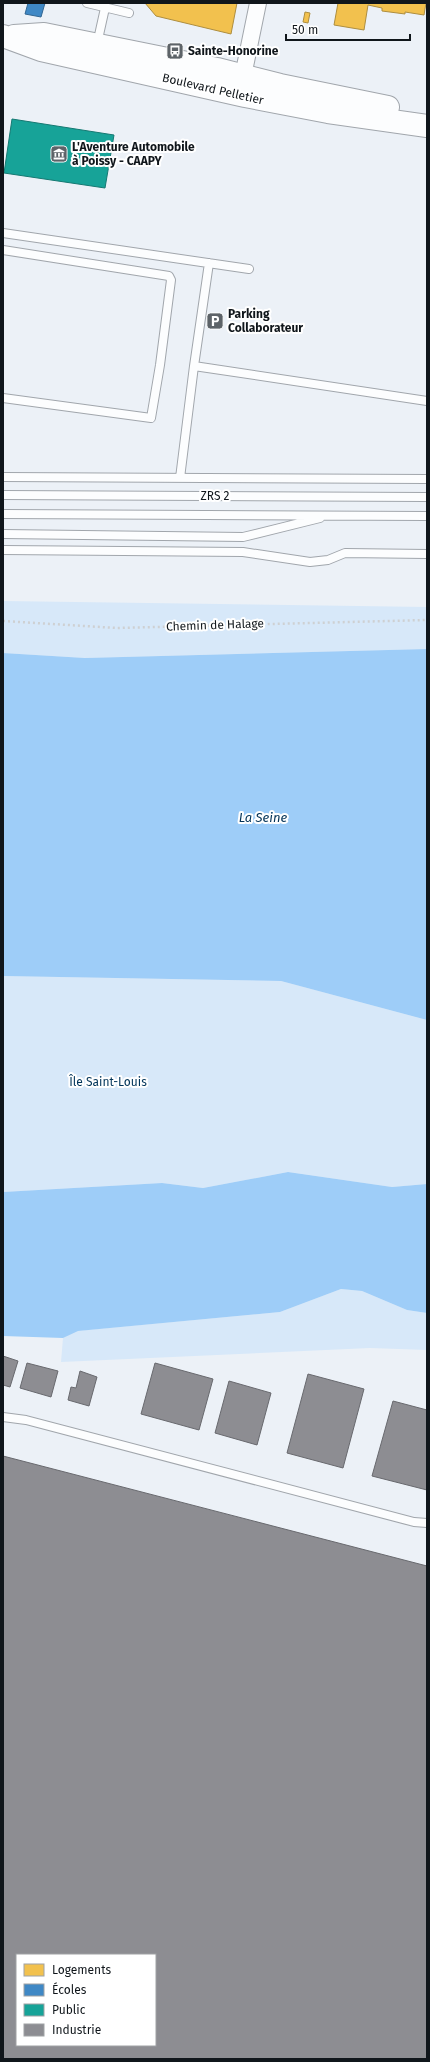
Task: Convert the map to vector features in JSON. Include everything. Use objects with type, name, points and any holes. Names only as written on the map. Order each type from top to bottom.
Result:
[{"type":"main road","name":"Boulevard Pelletier","points":[[3,36],[41,50],[94,54],[244,86],[328,112],[427,126]]},
{"type":"main road","name":"Boulevard Pelletier","points":[[244,86],[296,88],[427,113]]},
{"type":"street","points":[[244,86],[258,3]]},
{"type":"lane","points":[[87,3],[129,13]]},
{"type":"lane","points":[[94,54],[105,8]]},
{"type":"lane","points":[[3,233],[249,269]]},
{"type":"lane","points":[[3,250],[169,276],[172,280],[160,365],[150,418],[3,398]]},
{"type":"lane","points":[[180,478],[209,263]]},
{"type":"lane","points":[[194,366],[427,401]]},
{"type":"lane","points":[[3,477],[427,479]]},
{"type":"lane","name":"ZRS 2","points":[[3,495],[427,498]]},
{"type":"lane","name":"ZRS 2","points":[[3,514],[427,516]]},
{"type":"lane","name":"ZRS 2","points":[[3,534],[242,537],[329,515]]},
{"type":"lane","points":[[3,550],[243,552],[310,562],[328,560],[345,553],[427,554]]},
{"type":"lane","points":[[3,1417],[26,1420],[414,1522],[427,1523]]},
{"type":"path","name":"Chemin de Halage","points":[[3,621],[117,628],[427,620]]},
{"type":"green space","points":[[3,601],[427,607],[427,649],[85,658],[3,653]]},
{"type":"green space","name":"Île Saint-Louis","points":[[3,976],[281,981],[427,1020],[427,1184],[392,1187],[288,1172],[203,1188],[162,1183],[3,1192]]},
{"type":"green space","points":[[341,1289],[362,1291],[407,1310],[427,1313],[427,1350],[370,1348],[61,1362],[63,1338],[76,1331],[280,1312]]},
{"type":"water","name":"La Seine","points":[[427,649],[427,1020],[281,981],[3,976],[3,653],[85,658]]},
{"type":"water","points":[[288,1172],[392,1187],[427,1184],[427,1313],[407,1310],[362,1291],[341,1289],[280,1312],[78,1331],[63,1338],[3,1336],[3,1192],[162,1183],[203,1188]]},
{"type":"building: Logements","points":[[145,3],[237,3],[231,34],[156,16]]},
{"type":"building: Logements","points":[[338,3],[426,3],[424,15],[382,11],[382,8],[368,5],[364,30],[334,25]]},
{"type":"building: Logements","points":[[305,12],[310,13],[308,23],[303,22]]},
{"type":"building: Écoles","points":[[28,3],[45,3],[41,17],[25,14]]},
{"type":"building: Public","name":"L'Aventure Automobile à Poissy - CAAPY","points":[[12,119],[114,135],[105,188],[4,173]]},
{"type":"building: Industrie","points":[[3,1356],[18,1361],[10,1387],[3,1385]]},
{"type":"building: Industrie","points":[[27,1363],[58,1371],[51,1397],[20,1388]]},
{"type":"building: Industrie","points":[[155,1363],[213,1379],[199,1430],[141,1414]]},
{"type":"building: Industrie","points":[[80,1371],[97,1377],[89,1406],[68,1400],[71,1387],[76,1388]]},
{"type":"building: Industrie","points":[[308,1374],[364,1389],[343,1468],[287,1453]]},
{"type":"building: Industrie","points":[[229,1381],[271,1393],[257,1445],[215,1433]]},
{"type":"building: Industrie","points":[[393,1401],[427,1410],[427,1490],[372,1476]]},
{"type":"building: Industrie","points":[[3,1456],[427,1566],[427,2059],[3,2059]]},
{"type":"place","name":"Sainte-Honorine","points":[[175,51]]},
{"type":"place","name":"L'Aventure Automobile à Poissy - CAAPY","points":[[59,154]]},
{"type":"place","name":"Parking Collaborateur","points":[[215,321]]}]
